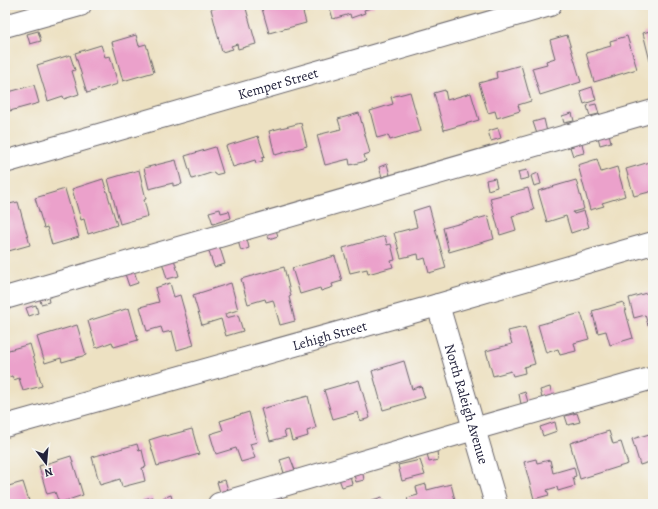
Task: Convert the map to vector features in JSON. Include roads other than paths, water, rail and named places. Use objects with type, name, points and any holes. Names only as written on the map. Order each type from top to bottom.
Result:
[{"type":"street","points":[[5,26],[80,5]]},
{"type":"street","name":"Kemper Street","points":[[5,162],[550,5]]},
{"type":"street","points":[[5,298],[653,111]]},
{"type":"street","name":"Lehigh Street","points":[[5,426],[438,305],[653,243]]},
{"type":"street","name":"North Raleigh Avenue","points":[[438,305],[496,504]]},
{"type":"street","points":[[219,504],[653,378]]}]
